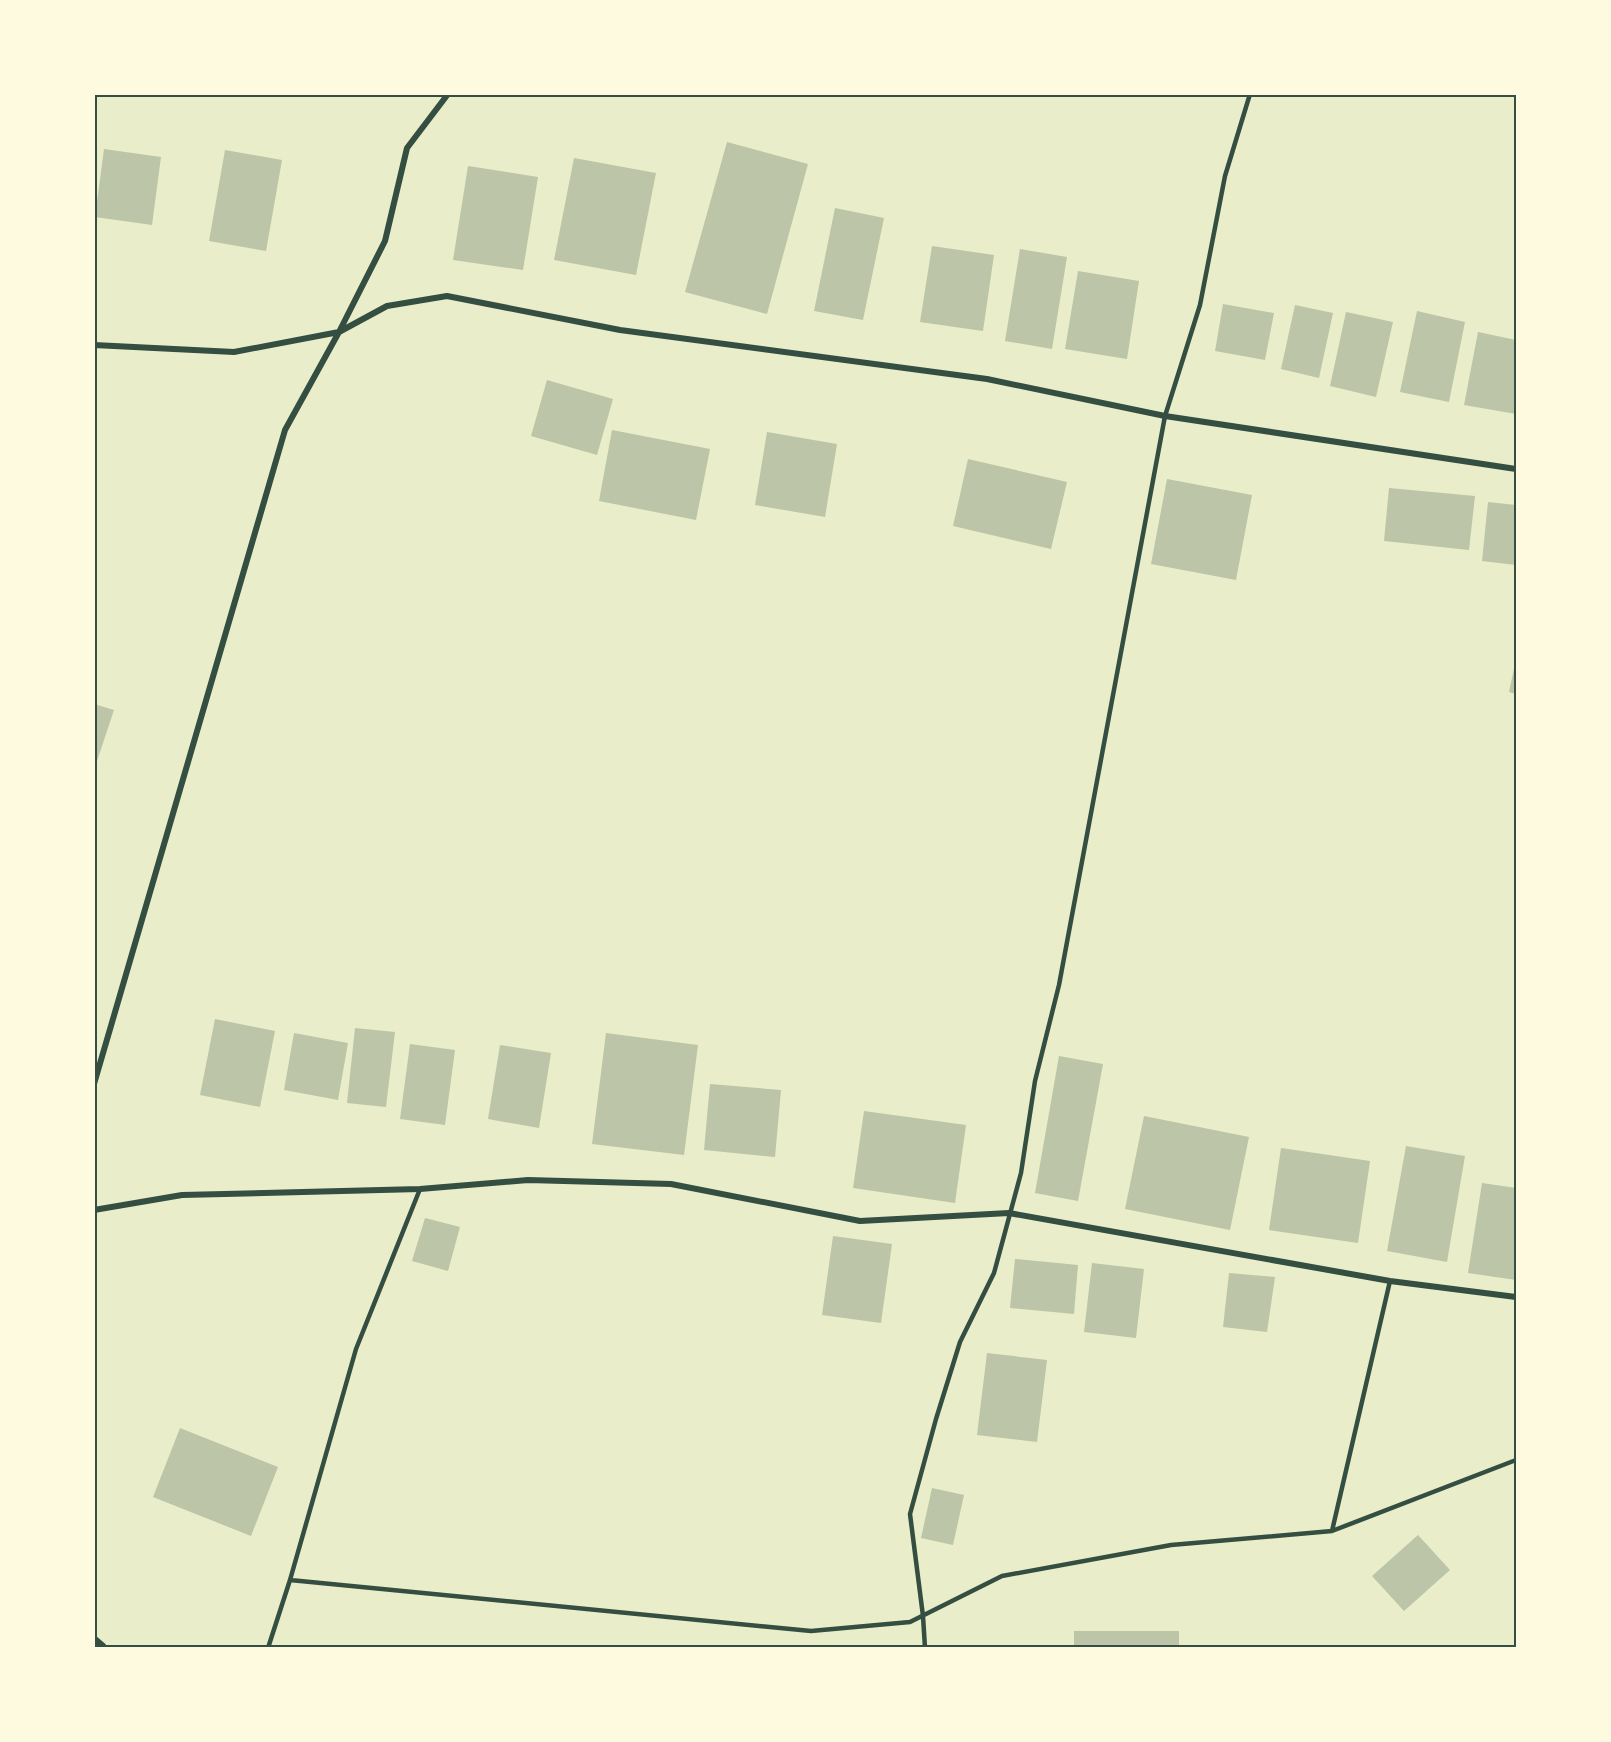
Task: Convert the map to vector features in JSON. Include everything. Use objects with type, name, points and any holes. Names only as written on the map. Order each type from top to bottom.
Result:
[{"type":"main road","points":[[94,1642],[101,1647]]},
{"type":"street","points":[[94,1084],[285,430],[385,242],[407,148],[448,94]]},
{"type":"street","points":[[94,345],[234,352],[339,332],[387,306],[447,296],[620,330],[987,379],[1165,416],[1516,469]]},
{"type":"street","points":[[94,1210],[182,1195],[420,1189],[528,1180],[671,1184],[860,1221],[1009,1213],[1390,1281],[1516,1297]]},
{"type":"lane","points":[[925,1647],[910,1514],[960,1342],[994,1273],[1021,1173],[1035,1081],[1059,985],[1165,416],[1200,305],[1226,176],[1250,94]]},
{"type":"lane","points":[[268,1647],[290,1580],[356,1349],[420,1189]]},
{"type":"lane","points":[[1332,1531],[1390,1281]]},
{"type":"lane","points":[[290,1580],[811,1631],[910,1622],[1002,1576],[1171,1545],[1332,1531],[1516,1460]]},
{"type":"building","points":[[727,142],[808,164],[767,314],[685,292]]},
{"type":"building","points":[[104,149],[161,157],[152,225],[95,217]]},
{"type":"building","points":[[225,150],[282,160],[266,251],[209,241]]},
{"type":"building","points":[[574,158],[656,173],[636,275],[554,260]]},
{"type":"building","points":[[468,166],[538,177],[523,270],[453,260]]},
{"type":"building","points":[[835,208],[884,218],[863,320],[814,311]]},
{"type":"building","points":[[932,246],[994,255],[983,331],[920,322]]},
{"type":"building","points":[[1020,249],[1067,257],[1052,349],[1005,341]]},
{"type":"building","points":[[1078,271],[1139,281],[1127,359],[1065,349]]},
{"type":"building","points":[[1223,304],[1274,313],[1265,360],[1215,351]]},
{"type":"building","points":[[1295,305],[1333,313],[1319,378],[1281,369]]},
{"type":"building","points":[[1417,311],[1465,322],[1449,402],[1400,392]]},
{"type":"building","points":[[1346,312],[1393,322],[1376,397],[1330,386]]},
{"type":"building","points":[[1478,332],[1516,340],[1516,414],[1464,405]]},
{"type":"building","points":[[547,380],[613,399],[597,455],[531,436]]},
{"type":"building","points":[[612,430],[710,449],[696,520],[599,501]]},
{"type":"building","points":[[767,432],[837,444],[825,517],[755,505]]},
{"type":"building","points":[[968,459],[1067,482],[1051,549],[953,526]]},
{"type":"building","points":[[1167,479],[1252,495],[1236,580],[1151,564]]},
{"type":"building","points":[[1389,488],[1475,496],[1469,550],[1384,541]]},
{"type":"building","points":[[1488,502],[1516,505],[1516,565],[1482,561]]},
{"type":"building","points":[[1516,664],[1516,694],[1509,692]]},
{"type":"building","points":[[94,704],[114,710],[95,767],[94,767]]},
{"type":"building","points":[[215,1019],[275,1031],[260,1107],[200,1095]]},
{"type":"building","points":[[355,1028],[395,1032],[386,1107],[347,1103]]},
{"type":"building","points":[[294,1033],[348,1043],[338,1100],[284,1090]]},
{"type":"building","points":[[606,1033],[698,1045],[684,1155],[592,1144]]},
{"type":"building","points":[[410,1044],[455,1050],[445,1125],[400,1119]]},
{"type":"building","points":[[500,1045],[551,1053],[539,1128],[488,1119]]},
{"type":"building","points":[[1059,1056],[1103,1064],[1078,1201],[1035,1193]]},
{"type":"building","points":[[710,1084],[781,1090],[775,1157],[704,1150]]},
{"type":"building","points":[[864,1111],[966,1125],[955,1203],[853,1188]]},
{"type":"building","points":[[1144,1116],[1249,1137],[1230,1230],[1125,1209]]},
{"type":"building","points":[[1406,1146],[1465,1156],[1447,1262],[1387,1251]]},
{"type":"building","points":[[1281,1148],[1370,1161],[1358,1243],[1269,1230]]},
{"type":"building","points":[[1482,1183],[1516,1188],[1516,1280],[1468,1273]]},
{"type":"building","points":[[425,1218],[460,1227],[448,1271],[412,1261]]},
{"type":"building","points":[[833,1236],[892,1244],[881,1323],[822,1315]]},
{"type":"building","points":[[1015,1259],[1078,1265],[1074,1314],[1010,1308]]},
{"type":"building","points":[[1092,1263],[1144,1269],[1136,1338],[1084,1332]]},
{"type":"building","points":[[1229,1273],[1275,1277],[1267,1332],[1223,1327]]},
{"type":"building","points":[[987,1353],[1047,1360],[1037,1442],[977,1435]]},
{"type":"building","points":[[180,1428],[278,1467],[251,1536],[153,1497]]},
{"type":"building","points":[[932,1488],[964,1495],[953,1545],[921,1538]]},
{"type":"building","points":[[1418,1535],[1450,1570],[1404,1611],[1372,1576]]},
{"type":"building","points":[[1074,1631],[1179,1631],[1179,1648],[1074,1648]]}]
